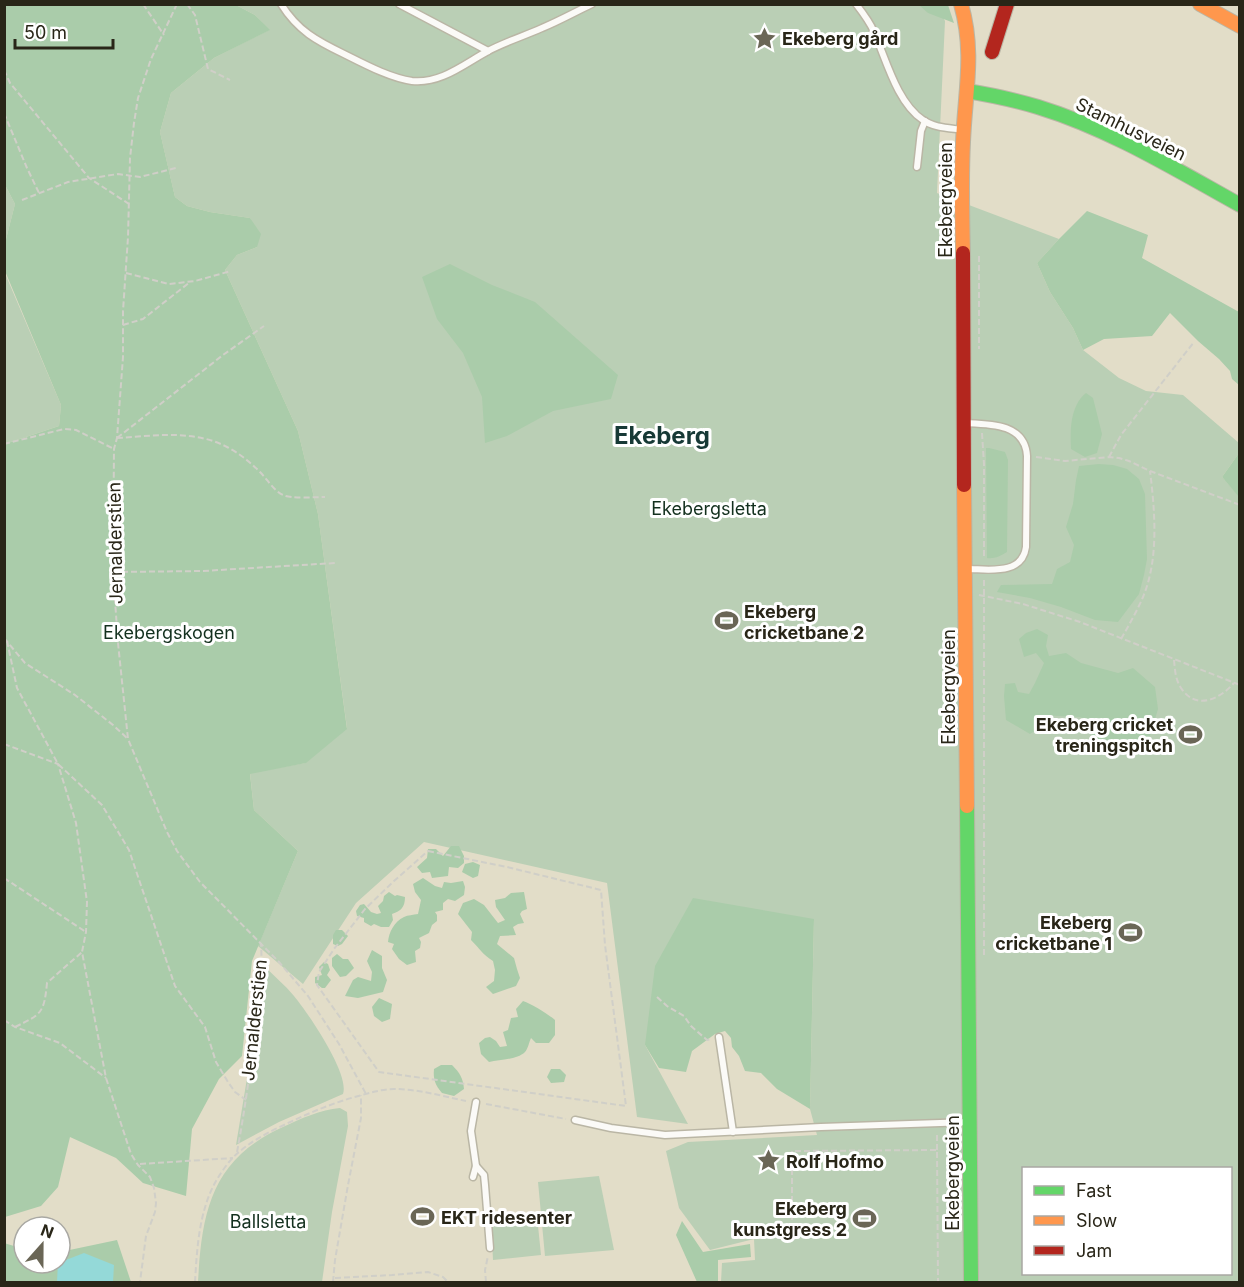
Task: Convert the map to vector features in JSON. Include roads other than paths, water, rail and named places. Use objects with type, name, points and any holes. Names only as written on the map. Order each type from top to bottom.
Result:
[{"type":"street","name":"Ekebergveien","points":[[961,4],[970,43],[963,130],[962,185],[971,1282]]},
{"type":"street","points":[[992,52],[1007,4]]},
{"type":"street","points":[[1200,4],[1239,26]]},
{"type":"street","name":"Stamhusveien","points":[[967,91],[1007,97],[1072,118],[1112,136],[1239,205]]},
{"type":"lane","points":[[281,4],[292,22],[314,38],[364,64],[413,81],[442,77],[488,51],[592,4]]},
{"type":"lane","points":[[399,4],[488,51]]},
{"type":"lane","points":[[856,4],[871,25],[901,95],[913,112],[925,122],[940,127],[963,130]]},
{"type":"lane","name":"Ekebergveien","points":[[918,167],[921,131],[925,122]]},
{"type":"lane","points":[[964,423],[986,423],[1009,429],[1016,433],[1025,444],[1027,456],[1025,553],[1020,562],[1008,568],[966,569]]},
{"type":"lane","points":[[719,1037],[733,1132]]},
{"type":"lane","points":[[473,1177],[476,1166],[471,1131],[476,1102]]},
{"type":"lane","points":[[575,1120],[611,1128],[665,1135],[822,1126],[970,1122]]},
{"type":"lane","points":[[476,1166],[484,1175],[490,1248]]},
{"type":"water","points":[[84,1253],[114,1265],[113,1282],[57,1282],[57,1275],[72,1275],[72,1258]]},
{"type":"place","name":"Ekeberg gård","points":[[764,38]]},
{"type":"place","name":"Ekeberg cricketbane 2","points":[[726,621]]},
{"type":"place","name":"Ekeberg cricket treningspitch","points":[[1191,734]]},
{"type":"place","name":"Ekeberg cricketbane 1","points":[[1130,932]]},
{"type":"place","name":"Rolf Hofmo","points":[[768,1161]]},
{"type":"place","name":"EKT ridesenter","points":[[423,1217]]},
{"type":"place","name":"Ekeberg kunstgress 2","points":[[865,1218]]},
{"type":"district","name":"Ekeberg","points":[[662,435]]},
{"type":"park label","name":"Ekebergsletta","points":[[709,508]]},
{"type":"park label","name":"Ekebergskogen","points":[[169,632]]},
{"type":"park label","name":"Ballsletta","points":[[268,1221]]}]
